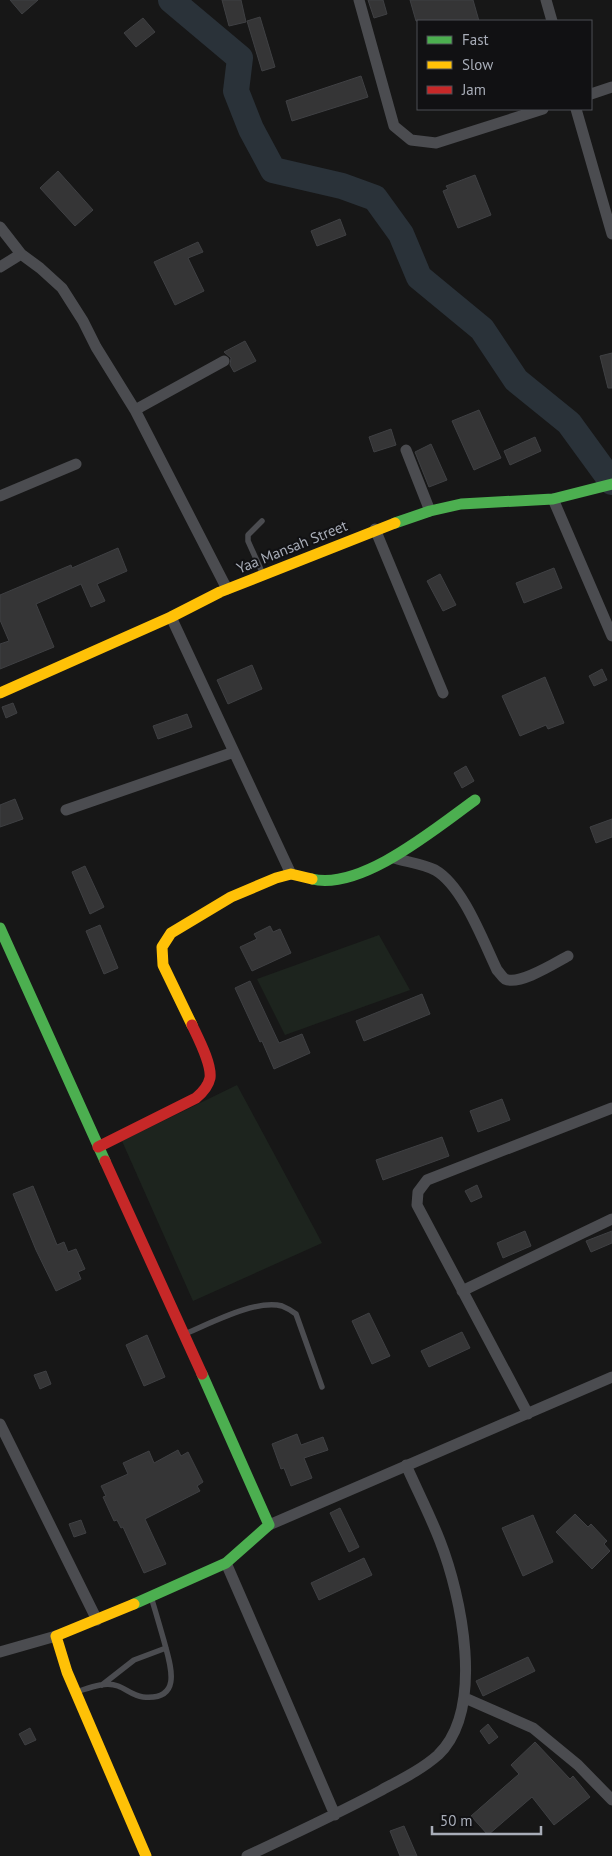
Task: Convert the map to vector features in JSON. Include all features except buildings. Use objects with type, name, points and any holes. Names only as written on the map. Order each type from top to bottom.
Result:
[{"type":"street","points":[[359,0],[394,126],[411,140],[436,143],[540,110]]},
{"type":"street","points":[[546,0],[552,20]]},
{"type":"street","points":[[592,94],[612,87]]},
{"type":"street","points":[[576,110],[612,234]]},
{"type":"street","points":[[0,227],[21,254],[62,288],[83,321],[96,347],[135,410],[227,589]]},
{"type":"street","points":[[0,267],[21,254]]},
{"type":"street","points":[[135,410],[224,361]]},
{"type":"street","points":[[406,450],[430,511]]},
{"type":"street","points":[[0,496],[76,464]]},
{"type":"street","name":"Yaa Mansah Street","points":[[0,693],[171,617],[227,589],[375,530],[430,511],[461,504],[553,499],[612,484]]},
{"type":"street","points":[[553,499],[612,636]]},
{"type":"street","points":[[375,530],[443,693]]},
{"type":"street","points":[[171,617],[291,874]]},
{"type":"street","points":[[66,810],[234,752]]},
{"type":"street","points":[[98,1147],[196,1098],[208,1084],[209,1068],[206,1055],[163,965],[162,947],[171,933],[231,896],[276,878],[291,874],[324,882],[360,873],[394,858],[475,800]]},
{"type":"street","points":[[394,858],[433,869],[447,878],[465,905],[503,978],[510,980],[522,979],[568,956]]},
{"type":"street","points":[[0,928],[98,1147],[185,1333],[269,1525]]},
{"type":"street","points":[[528,1414],[417,1205],[418,1192],[427,1180],[612,1108]]},
{"type":"street","points":[[462,1291],[612,1219]]},
{"type":"street","points":[[0,1652],[56,1636],[152,1598],[226,1563],[269,1525],[406,1464],[612,1377]]},
{"type":"street","points":[[1,1430],[97,1620]]},
{"type":"street","points":[[248,1856],[335,1816],[417,1770],[438,1754],[452,1738],[465,1698],[466,1665],[454,1589],[440,1541],[406,1464]]},
{"type":"street","points":[[226,1563],[335,1816]]},
{"type":"street","points":[[56,1636],[76,1692],[146,1856]]},
{"type":"street","points":[[465,1698],[533,1728],[578,1765],[612,1800]]},
{"type":"lane","points":[[262,521],[248,535],[248,541],[263,575]]},
{"type":"lane","points":[[185,1333],[245,1310],[265,1306],[282,1306],[296,1314],[322,1387]]},
{"type":"lane","points":[[76,1692],[102,1685],[117,1685],[140,1697],[159,1695],[166,1691],[170,1685],[172,1671],[152,1598]]},
{"type":"lane","points":[[102,1685],[134,1660],[166,1648]]},
{"type":"shaded area","points":[[379,935],[410,990],[285,1035],[257,979]]},
{"type":"shaded area","points":[[237,1085],[322,1243],[193,1301],[122,1141]]},
{"type":"waterway","points":[[171,0],[240,58],[236,91],[251,129],[273,170],[342,186],[375,198],[401,234],[419,277],[482,329],[516,380],[569,423],[612,482]]},
{"type":"traffic: fast","points":[[395,523],[430,511],[461,504],[553,499],[612,484]]},
{"type":"traffic: fast","points":[[312,879],[331,880],[353,876],[375,867],[419,840],[475,800]]},
{"type":"traffic: fast","points":[[0,928],[105,1161]]},
{"type":"traffic: fast","points":[[134,1604],[226,1563],[269,1525],[202,1374]]},
{"type":"traffic: slow","points":[[0,693],[171,617],[220,592],[395,523]]},
{"type":"traffic: slow","points":[[192,1025],[163,965],[162,947],[171,933],[231,897],[276,878],[291,874],[312,879]]},
{"type":"traffic: slow","points":[[134,1604],[56,1636],[67,1672],[146,1856]]},
{"type":"traffic: jam","points":[[98,1147],[196,1098],[204,1090],[210,1078],[209,1066],[192,1025]]},
{"type":"traffic: jam","points":[[105,1161],[202,1374]]}]
